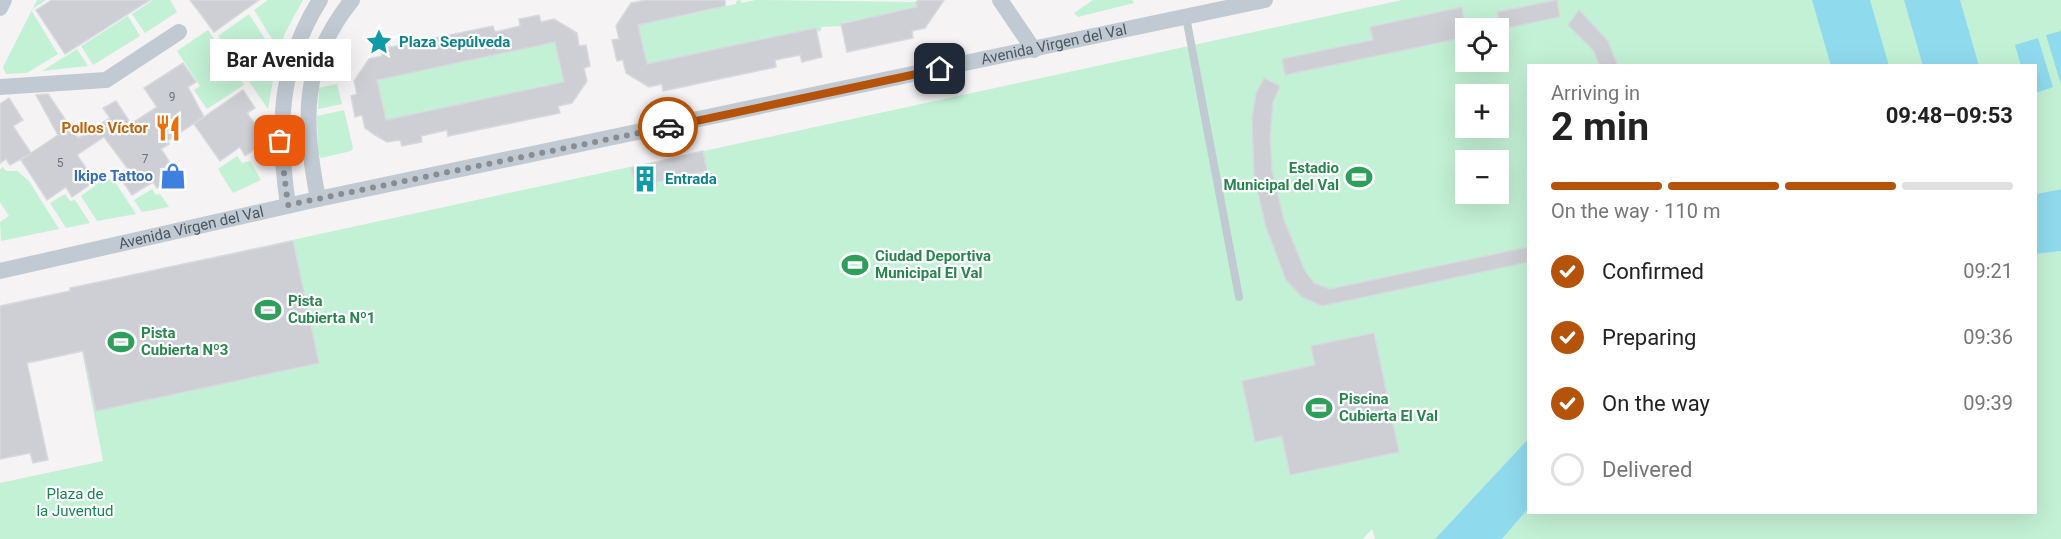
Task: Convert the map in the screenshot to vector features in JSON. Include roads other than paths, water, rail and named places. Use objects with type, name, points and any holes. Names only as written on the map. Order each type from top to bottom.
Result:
[{"type":"street","points":[[0,8],[4,0]]},
{"type":"street","points":[[288,205],[280,141],[282,102],[298,41],[320,0]]},
{"type":"street","points":[[318,199],[308,141],[311,77],[321,48],[351,0]]},
{"type":"street","points":[[1000,0],[1034,50]]},
{"type":"street","name":"Avenida Virgen del Val","points":[[0,271],[288,205],[1265,0]]},
{"type":"street","points":[[0,87],[106,80],[180,32]]},
{"type":"lane","points":[[1186,17],[1239,297]]},
{"type":"water","points":[[1812,0],[1870,0],[1888,64],[1830,64]]},
{"type":"water","points":[[1904,0],[1960,0],[1978,64],[1922,64]]},
{"type":"water","points":[[2061,31],[2061,85],[2046,35]]},
{"type":"water","points":[[2038,38],[2053,87],[2037,93],[2037,64],[2020,64],[2015,45]]},
{"type":"water","points":[[2061,189],[2061,251],[2037,254],[2037,194]]},
{"type":"water","points":[[1527,440],[1527,510],[1502,539],[1435,539]]},
{"type":"place","name":"Plaza Sepúlveda","points":[[379,42]]},
{"type":"place","name":"Pollos Víctor","points":[[168,128]]},
{"type":"place","name":"Bar Avenida","points":[[280,141]]},
{"type":"place","name":"Ikipe Tattoo","points":[[173,176]]},
{"type":"place","name":"Estadio Municipal del Val","points":[[1359,177]]},
{"type":"place","name":"Entrada","points":[[645,179]]},
{"type":"place","name":"Ciudad Deportiva Municipal El Val","points":[[855,265]]},
{"type":"place","name":"Pista Cubierta Nº1","points":[[268,310]]},
{"type":"place","name":"Pista Cubierta Nº3","points":[[121,342]]},
{"type":"place","name":"Piscina Cubierta El Val","points":[[1319,408]]},
{"type":"park label","name":"Plaza de la Juventud","points":[[75,502]]}]
